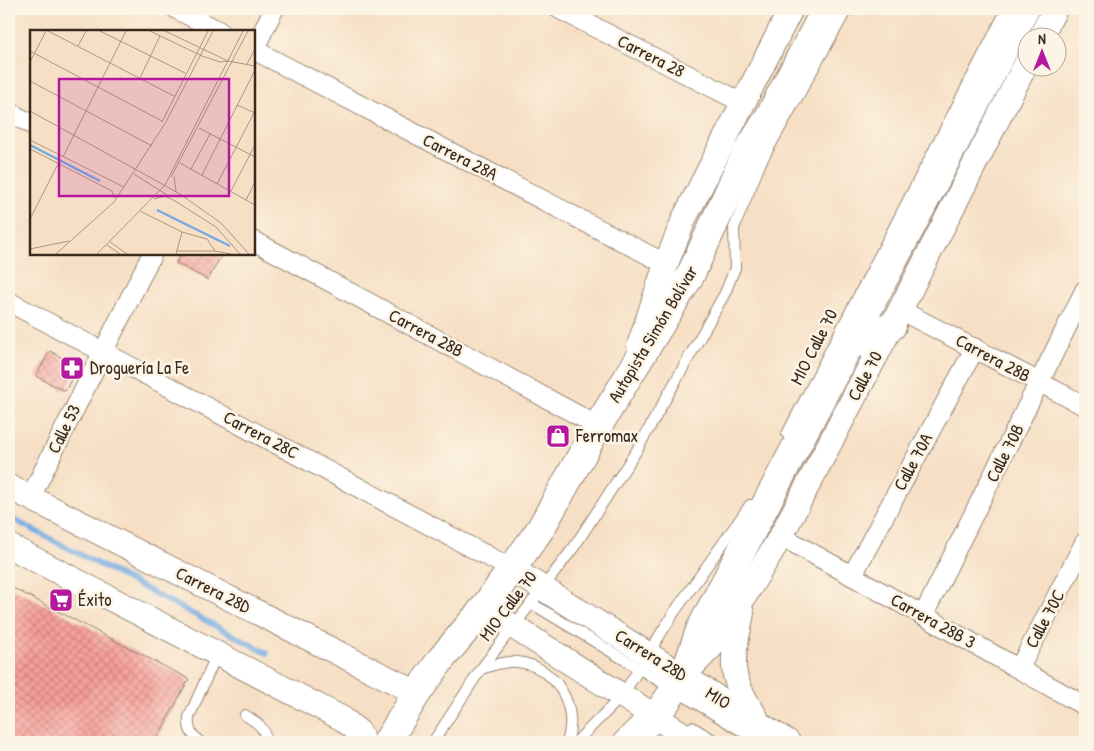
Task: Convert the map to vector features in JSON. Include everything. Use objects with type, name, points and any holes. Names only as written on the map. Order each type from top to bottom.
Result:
[{"type":"highway","name":"Autopista Simón Bolívar","points":[[387,742],[417,693],[442,658],[484,608],[540,528],[598,426],[690,276],[746,154],[769,117],[826,9]]},
{"type":"highway","points":[[628,742],[668,698],[700,630],[1025,9]]},
{"type":"highway","points":[[850,346],[896,318]]},
{"type":"street","points":[[176,9],[217,30]]},
{"type":"street","points":[[255,47],[274,9]]},
{"type":"street","name":"Carrera 28","points":[[559,9],[743,103]]},
{"type":"street","points":[[631,372],[666,264],[684,219],[790,9]]},
{"type":"street","points":[[1045,28],[1055,9]]},
{"type":"street","name":"Carrera 28A","points":[[255,50],[666,264]]},
{"type":"street","name":"Calle 70","points":[[668,698],[718,640],[781,536],[896,318],[1019,78]]},
{"type":"street","points":[[9,112],[30,123]]},
{"type":"street","name":"Carrera 28B","points":[[255,242],[598,426]]},
{"type":"street","name":"Calle 53","points":[[30,498],[152,255]]},
{"type":"street","name":"Calle 70B","points":[[923,616],[1085,290]]},
{"type":"street","name":"Carrera 28C","points":[[9,302],[512,569]]},
{"type":"street","name":"Carrera 28B","points":[[896,318],[975,348],[1085,406]]},
{"type":"street","name":"Calle 70A","points":[[852,576],[975,348]]},
{"type":"street","name":"Carrera 28D","points":[[9,487],[417,693]]},
{"type":"street","name":"Carrera 28B 3","points":[[781,536],[1085,706]]},
{"type":"street","name":"Calle 70C","points":[[1019,669],[1085,542]]},
{"type":"street","points":[[9,546],[343,719],[360,732],[363,742]]},
{"type":"street","name":"Carrera 28D","points":[[512,569],[537,595],[643,661],[695,742]]},
{"type":"street","points":[[745,598],[732,668],[740,693],[756,717],[776,740]]},
{"type":"street","name":"Carrera 28D","points":[[484,608],[624,692],[668,698],[776,740]]},
{"type":"lane","name":"MIO Calle 70","points":[[481,670],[574,547],[638,450],[665,396],[725,293],[735,268],[734,228],[761,162],[848,9]]},
{"type":"lane","name":"MIO Calle 70","points":[[781,446],[1007,9]]},
{"type":"lane","points":[[576,742],[624,692],[673,614],[745,514],[754,497]]},
{"type":"lane","points":[[200,742],[192,735],[188,726],[189,717],[217,654]]},
{"type":"lane","points":[[433,742],[481,670],[499,663],[519,662],[537,668],[553,679],[564,694],[570,712],[571,732],[567,742]]},
{"type":"lane","points":[[668,698],[717,742]]},
{"type":"lane","points":[[246,716],[260,725],[266,736],[265,742]]},
{"type":"building","points":[[180,255],[221,255],[208,280],[176,263]]},
{"type":"building","points":[[50,351],[78,367],[65,391],[36,376]]},
{"type":"building","points":[[9,586],[189,679],[155,742],[9,742]]},
{"type":"waterway","points":[[9,517],[267,653]]},
{"type":"place","name":"Droguería La Fe","points":[[72,368]]},
{"type":"place","name":"Ferromax","points":[[558,436]]},
{"type":"place","name":"Éxito","points":[[61,600]]}]
